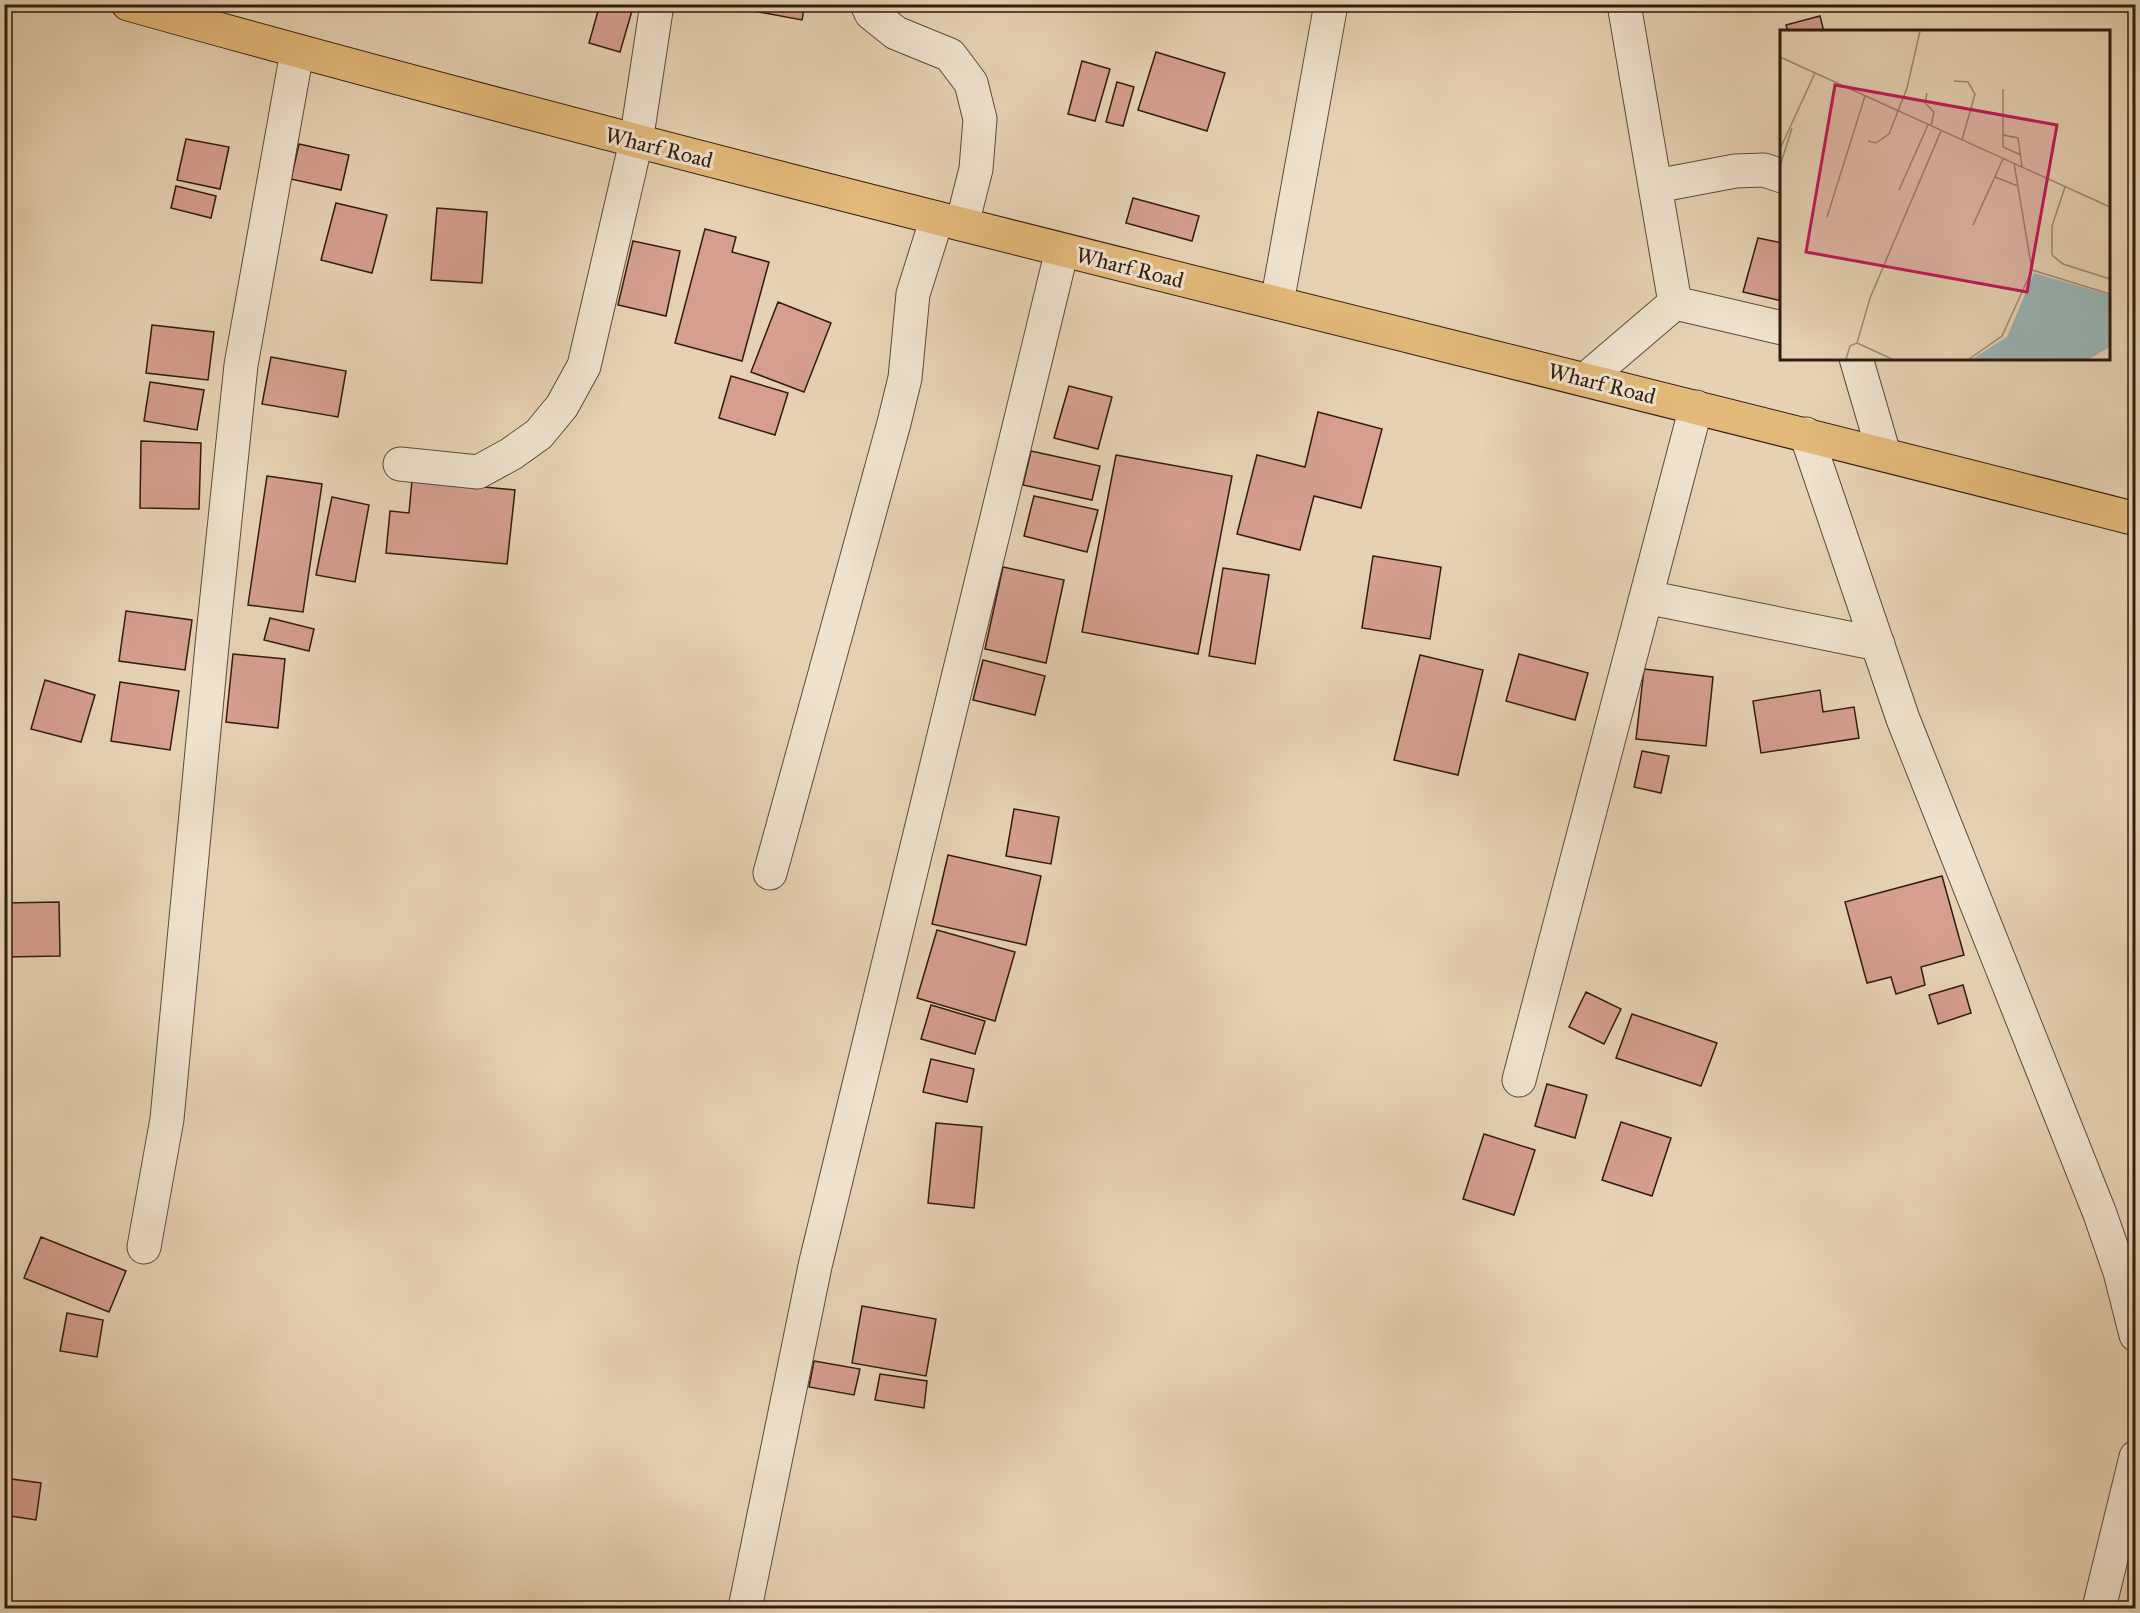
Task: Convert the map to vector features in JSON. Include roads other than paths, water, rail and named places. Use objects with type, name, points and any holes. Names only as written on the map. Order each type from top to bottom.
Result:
[{"type":"main road","name":"Wharf Road","points":[[128,4],[297,52],[636,142],[1806,434],[2136,519]]},
{"type":"street","points":[[400,464],[478,472],[511,454],[538,434],[562,406],[584,366],[636,142],[657,4]]},
{"type":"street","points":[[770,873],[894,423],[905,378],[913,294],[976,169],[980,119],[972,83],[950,55],[896,33],[870,13],[867,4]]},
{"type":"street","points":[[1277,303],[1331,4]]},
{"type":"street","points":[[1624,4],[1676,303]]},
{"type":"street","points":[[144,1247],[167,1119],[241,365],[297,52]]},
{"type":"street","points":[[1656,186],[1735,171],[1764,170],[1780,175]]},
{"type":"street","points":[[744,1608],[815,1266],[1062,250]]},
{"type":"street","points":[[1676,303],[1780,328]]},
{"type":"street","points":[[1586,379],[1676,303]]},
{"type":"street","points":[[1857,360],[1884,454]]},
{"type":"street","points":[[1519,1080],[1696,407]]},
{"type":"street","points":[[1806,434],[1903,719],[2100,1214],[2120,1272],[2136,1335]]},
{"type":"street","points":[[1646,597],[1878,644]]},
{"type":"street","points":[[2098,1608],[2136,1457]]}]
